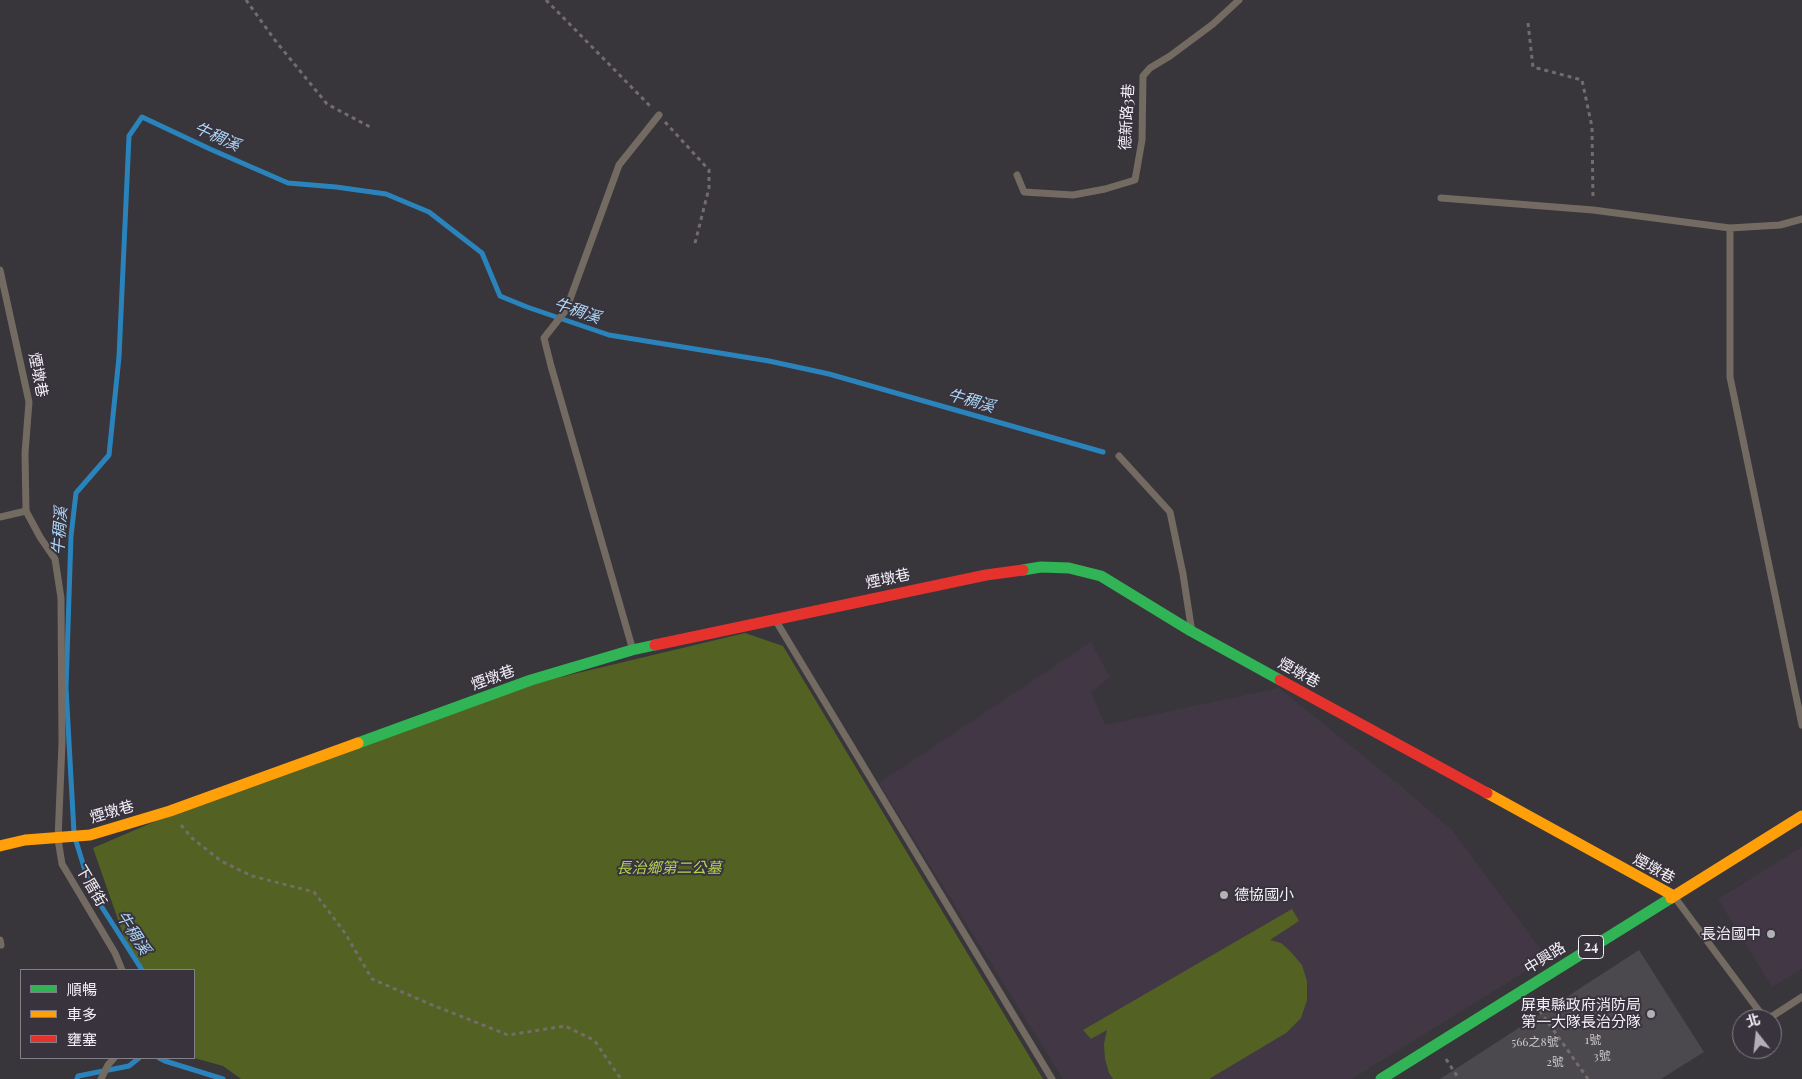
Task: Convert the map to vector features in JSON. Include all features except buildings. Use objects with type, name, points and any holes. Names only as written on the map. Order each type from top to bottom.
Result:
[{"type":"street","name":"煙墩巷","points":[[0,846],[25,840],[90,835],[170,811],[532,680],[632,650],[986,575],[1041,567],[1070,568],[1101,576],[1191,631],[1674,896]]},
{"type":"street","name":"中興路","points":[[1381,1079],[1802,816]]},
{"type":"lane","name":"德新路3巷","points":[[1016,175],[1024,192],[1073,195],[1105,189],[1135,180],[1142,140],[1143,76],[1150,68],[1170,56],[1213,24],[1239,0]]},
{"type":"lane","points":[[632,650],[544,338],[566,310],[619,165],[659,115]]},
{"type":"lane","points":[[1441,198],[1593,210],[1730,228],[1780,225],[1802,219]]},
{"type":"lane","points":[[1730,228],[1730,377],[1802,725]]},
{"type":"lane","name":"煙墩巷","points":[[0,270],[3,297],[29,402],[25,454],[26,510],[40,537],[55,559],[61,598],[62,838]]},
{"type":"lane","points":[[1119,456],[1170,512],[1183,574],[1191,631]]},
{"type":"lane","points":[[0,517],[26,510]]},
{"type":"lane","points":[[775,619],[1052,1079]]},
{"type":"lane","name":"下厝街","points":[[62,838],[62,864],[115,953],[122,969]]},
{"type":"lane","points":[[1674,896],[1759,1009]]},
{"type":"lane","points":[[1782,1010],[1802,997]]},
{"type":"lane","points":[[101,1079],[113,1059]]},
{"type":"path","points":[[246,0],[274,39],[327,104],[372,128]]},
{"type":"path","points":[[1528,23],[1533,67],[1582,80],[1592,126],[1593,210]]},
{"type":"path","points":[[170,811],[192,838],[221,861],[252,876],[314,892],[345,933],[372,979],[508,1035],[565,1026],[594,1040],[621,1079]]},
{"type":"path","points":[[1524,990],[1588,1079]]},
{"type":"shaded area","name":"德協國小","points":[[1091,642],[1110,677],[1091,692],[1105,725],[1279,688],[1453,831],[1547,958],[1352,1079],[1063,1079],[879,783]]},
{"type":"shaded area","name":"長治國中","points":[[1802,847],[1802,969],[1772,987],[1718,899]]},
{"type":"green space","name":"長治鄉第二公墓","points":[[745,633],[783,646],[1043,1079],[241,1079],[223,1066],[195,1058],[195,969],[140,969],[123,934],[93,848],[186,808],[540,682]]},
{"type":"green space","points":[[1292,909],[1299,921],[1270,940],[1281,943],[1290,951],[1302,965],[1307,981],[1307,1000],[1301,1018],[1286,1033],[1209,1079],[1113,1079],[1105,1059],[1104,1044],[1107,1030],[1091,1039],[1083,1030]]},
{"type":"waterway","name":"牛稠溪","points":[[74,833],[66,688],[71,536],[76,493],[109,455],[119,357],[129,136],[142,117],[288,183],[386,194],[429,212],[482,253],[500,296],[527,307],[609,335],[769,361],[829,374],[1103,452]]},
{"type":"waterway","name":"牛稠溪","points":[[76,841],[91,890],[141,969]]},
{"type":"waterway","name":"牛稠溪","points":[[77,1079],[78,1076],[129,1066],[138,1059]]},
{"type":"waterway","points":[[161,1059],[223,1079]]},
{"type":"traffic: fast","points":[[1023,570],[1041,567],[1069,568],[1101,576],[1191,631],[1280,680]]},
{"type":"traffic: fast","points":[[358,743],[531,680],[655,645]]},
{"type":"traffic: fast","points":[[1381,1079],[1671,898]]},
{"type":"traffic: slow","points":[[0,846],[25,840],[90,835],[170,811],[358,743]]},
{"type":"traffic: slow","points":[[1487,793],[1674,896]]},
{"type":"traffic: slow","points":[[1671,898],[1802,816]]},
{"type":"traffic: jam","points":[[655,645],[986,575],[1023,570]]},
{"type":"traffic: jam","points":[[1280,680],[1487,793]]},
{"type":"place","name":"德協國小","points":[[1224,895]]},
{"type":"place","name":"長治國中","points":[[1771,934]]},
{"type":"place","name":"屏東縣政府消防局 第一大隊長治分隊","points":[[1651,1014]]}]
